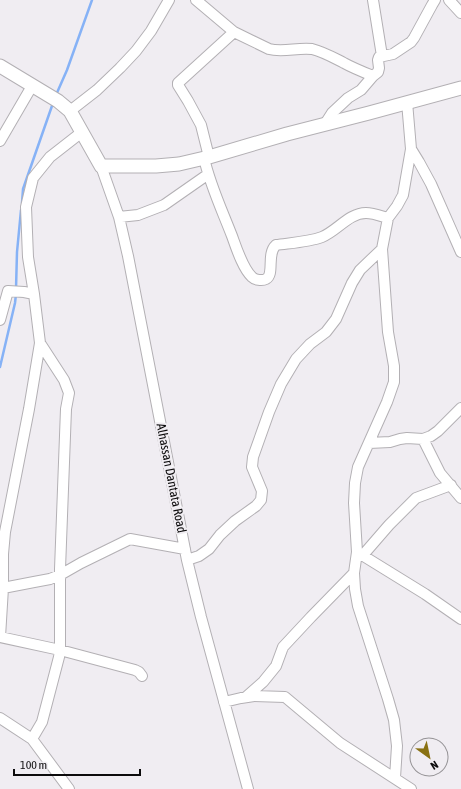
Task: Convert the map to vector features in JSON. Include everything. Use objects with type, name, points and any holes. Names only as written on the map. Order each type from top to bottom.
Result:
[{"type":"main road","points":[[0,66],[58,101],[70,111],[101,166],[116,167],[179,164],[206,158],[287,134],[461,88]]},
{"type":"street","points":[[70,111],[98,90],[136,51],[151,31],[169,0]]},
{"type":"street","points":[[196,0],[234,32],[252,42],[275,51],[304,48],[314,50],[373,76]]},
{"type":"street","points":[[374,0],[382,56]]},
{"type":"street","points":[[325,124],[332,114],[348,98],[361,90],[379,70],[378,58],[393,54],[414,38],[435,0]]},
{"type":"street","points":[[449,0],[461,12]]},
{"type":"street","points":[[234,32],[178,83],[178,85],[201,125],[207,175],[247,271],[254,278],[260,280],[266,279],[270,275],[271,253],[276,245],[320,238],[329,234],[347,220],[358,214],[366,213],[388,218]]},
{"type":"street","points":[[0,141],[32,86]]},
{"type":"street","points":[[395,778],[397,746],[394,720],[358,606],[355,589],[354,573],[360,554],[354,503],[355,483],[358,467],[394,382],[394,366],[388,332],[382,249],[388,218],[403,195],[411,149],[407,102]]},
{"type":"street","points":[[82,132],[50,157],[33,178],[26,207],[28,257],[40,343],[30,409],[5,532],[2,554],[3,588],[0,637],[60,650],[135,670],[142,676]]},
{"type":"street","points":[[411,149],[432,184],[461,252]]},
{"type":"street","name":"Alhassan Dantata Road","points":[[101,166],[119,217],[128,256],[187,560],[248,789]]},
{"type":"street","points":[[119,217],[138,215],[164,206],[207,175]]},
{"type":"street","points":[[187,560],[199,556],[209,549],[235,521],[256,506],[261,500],[262,491],[252,467],[253,457],[281,384],[296,360],[310,344],[326,332],[336,319],[352,283],[360,270],[382,249]]},
{"type":"street","points":[[0,320],[7,292],[24,292],[34,294]]},
{"type":"street","points":[[32,739],[42,722],[60,650],[60,575],[66,409],[69,393],[64,380],[40,343]]},
{"type":"street","points":[[369,443],[390,442],[407,438],[423,439],[431,436],[461,408]]},
{"type":"street","points":[[423,439],[440,473],[458,490]]},
{"type":"street","points":[[360,554],[416,498],[458,490]]},
{"type":"street","points":[[3,588],[50,579],[130,538],[185,549]]},
{"type":"street","points":[[360,554],[425,594],[461,619]]},
{"type":"street","points":[[246,697],[263,682],[276,666],[283,646],[354,573]]},
{"type":"street","points":[[224,702],[254,696],[285,697],[340,743],[408,788]]},
{"type":"street","points":[[0,718],[32,739],[69,789]]},
{"type":"waterway","points":[[56,95],[67,70],[92,0]]},
{"type":"waterway","points":[[22,203],[23,189],[53,103]]},
{"type":"waterway","points":[[16,289],[17,252],[21,210]]},
{"type":"waterway","points":[[0,367],[16,294]]}]
